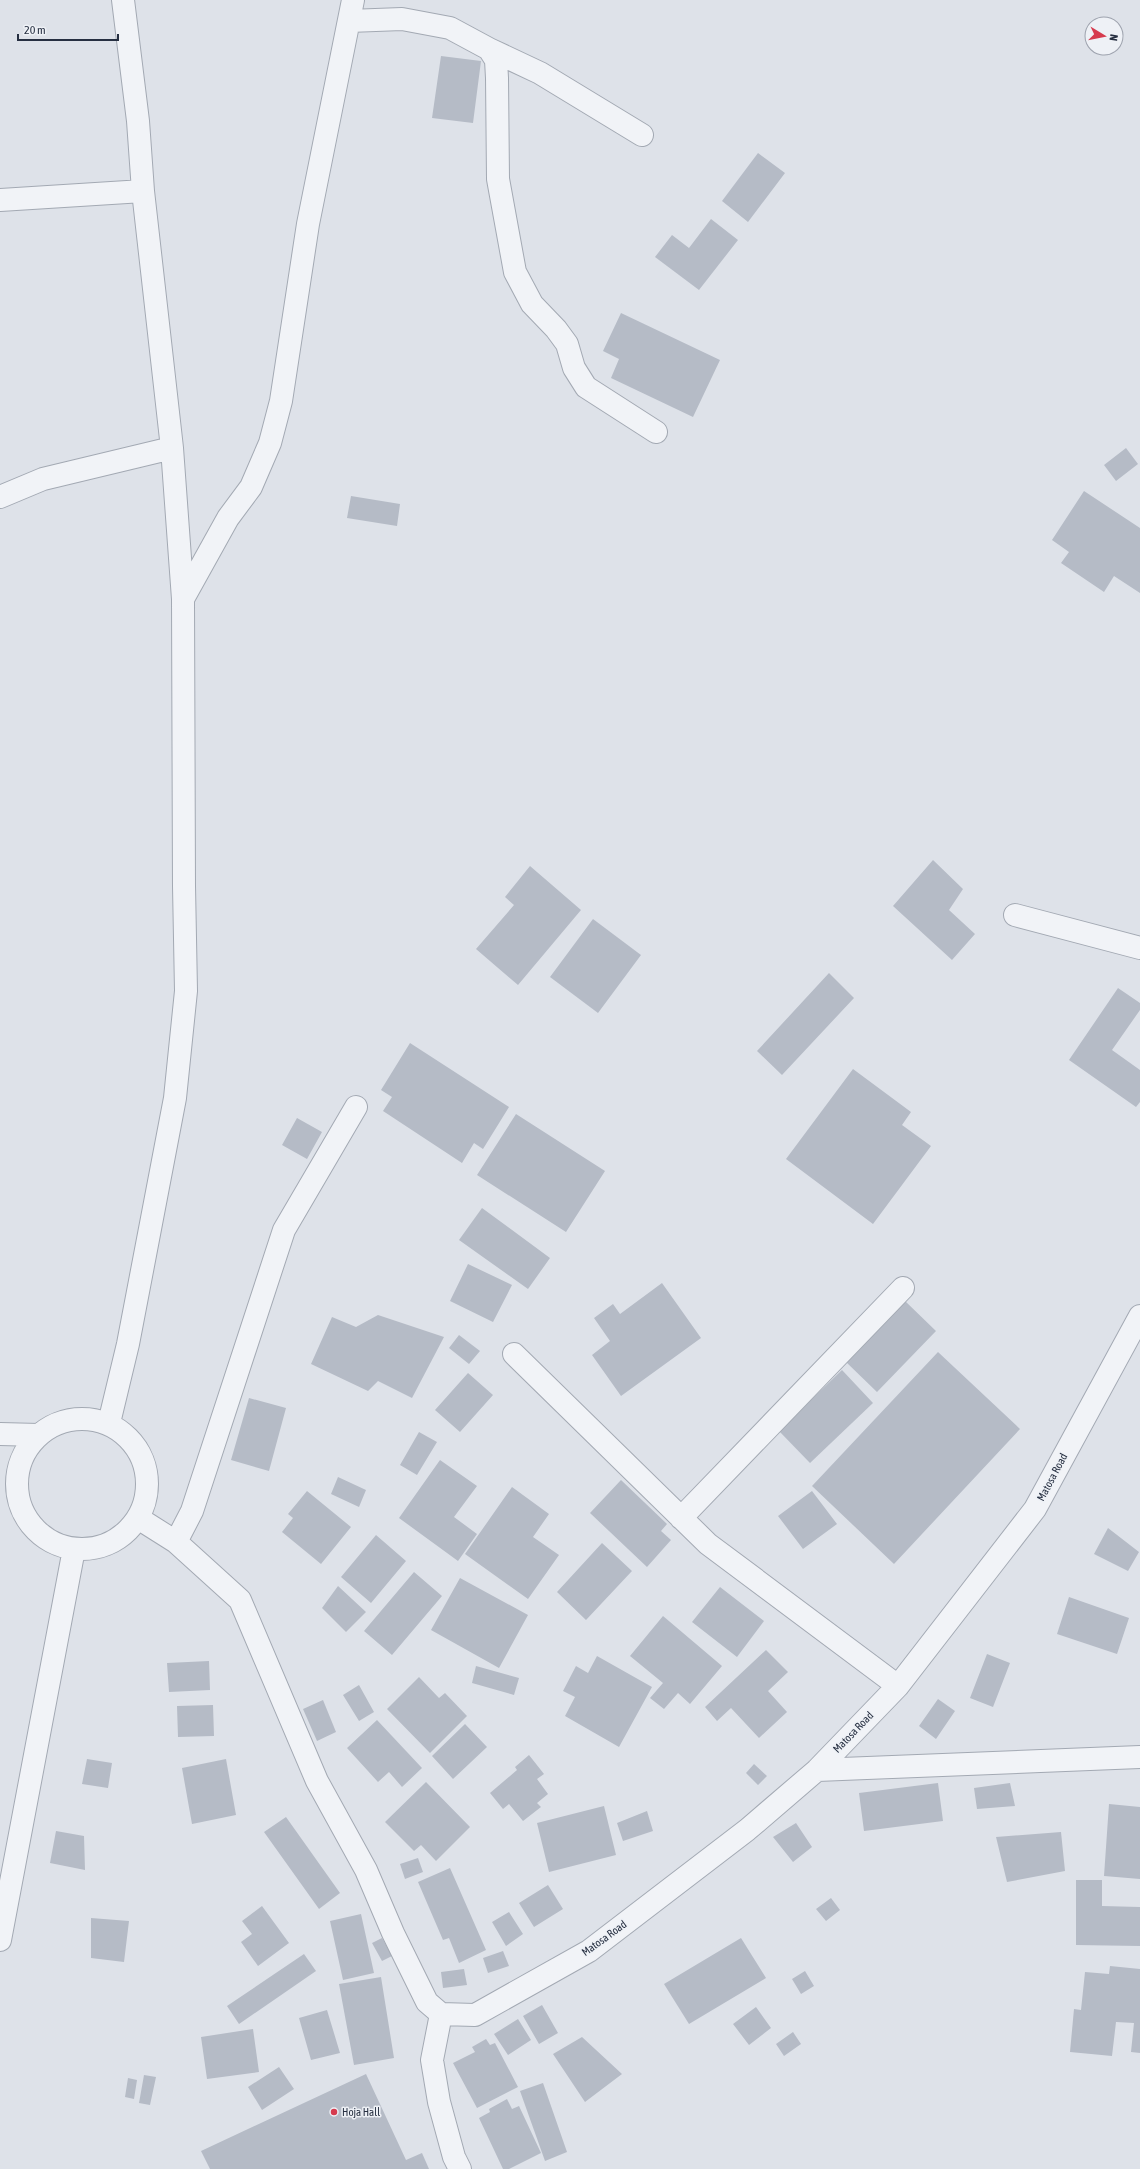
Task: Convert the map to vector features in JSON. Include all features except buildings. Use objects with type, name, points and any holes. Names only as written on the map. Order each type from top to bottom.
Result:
[{"type":"street","points":[[109,1423],[128,1344],[175,1098],[186,991],[183,599],[172,448],[143,191],[138,121],[123,0]]},
{"type":"street","points":[[183,599],[228,518],[251,487],[270,443],[281,401],[308,224],[351,10],[450,28],[489,49],[540,73],[642,135]]},
{"type":"street","points":[[489,49],[496,60],[498,179],[515,272],[532,304],[556,329],[567,344],[574,368],[586,387],[656,432]]},
{"type":"street","points":[[0,200],[143,191]]},
{"type":"street","points":[[0,497],[43,479],[172,448]]},
{"type":"street","points":[[1015,915],[1140,948]]},
{"type":"street","points":[[176,1542],[192,1511],[284,1230],[356,1107]]},
{"type":"street","points":[[681,1518],[903,1288]]},
{"type":"street","name":"Matosa Road","points":[[441,2014],[475,2015],[589,1951],[747,1830],[817,1770],[898,1686],[1035,1509],[1140,1316]]},
{"type":"street","points":[[514,1354],[708,1544],[898,1686]]},
{"type":"street","points":[[90,1418],[109,1423],[124,1433],[136,1447],[145,1464],[148,1483],[146,1501],[138,1518],[126,1533],[110,1543],[93,1549],[74,1549],[56,1544],[40,1534],[28,1520],[20,1503],[17,1485],[19,1466],[27,1449],[39,1435],[54,1424],[72,1419],[90,1418]]},
{"type":"street","points":[[0,1434],[39,1435]]},
{"type":"street","points":[[0,1495],[20,1503]]},
{"type":"street","points":[[138,1518],[176,1542],[240,1600],[317,1781],[366,1870],[393,1933],[427,2002],[441,2014],[432,2060],[439,2102],[454,2157],[460,2169]]},
{"type":"street","points":[[0,1940],[74,1549]]},
{"type":"street","points":[[817,1770],[1140,1758]]},
{"type":"place","name":"Hoja Hall","points":[[334,2112]]}]
